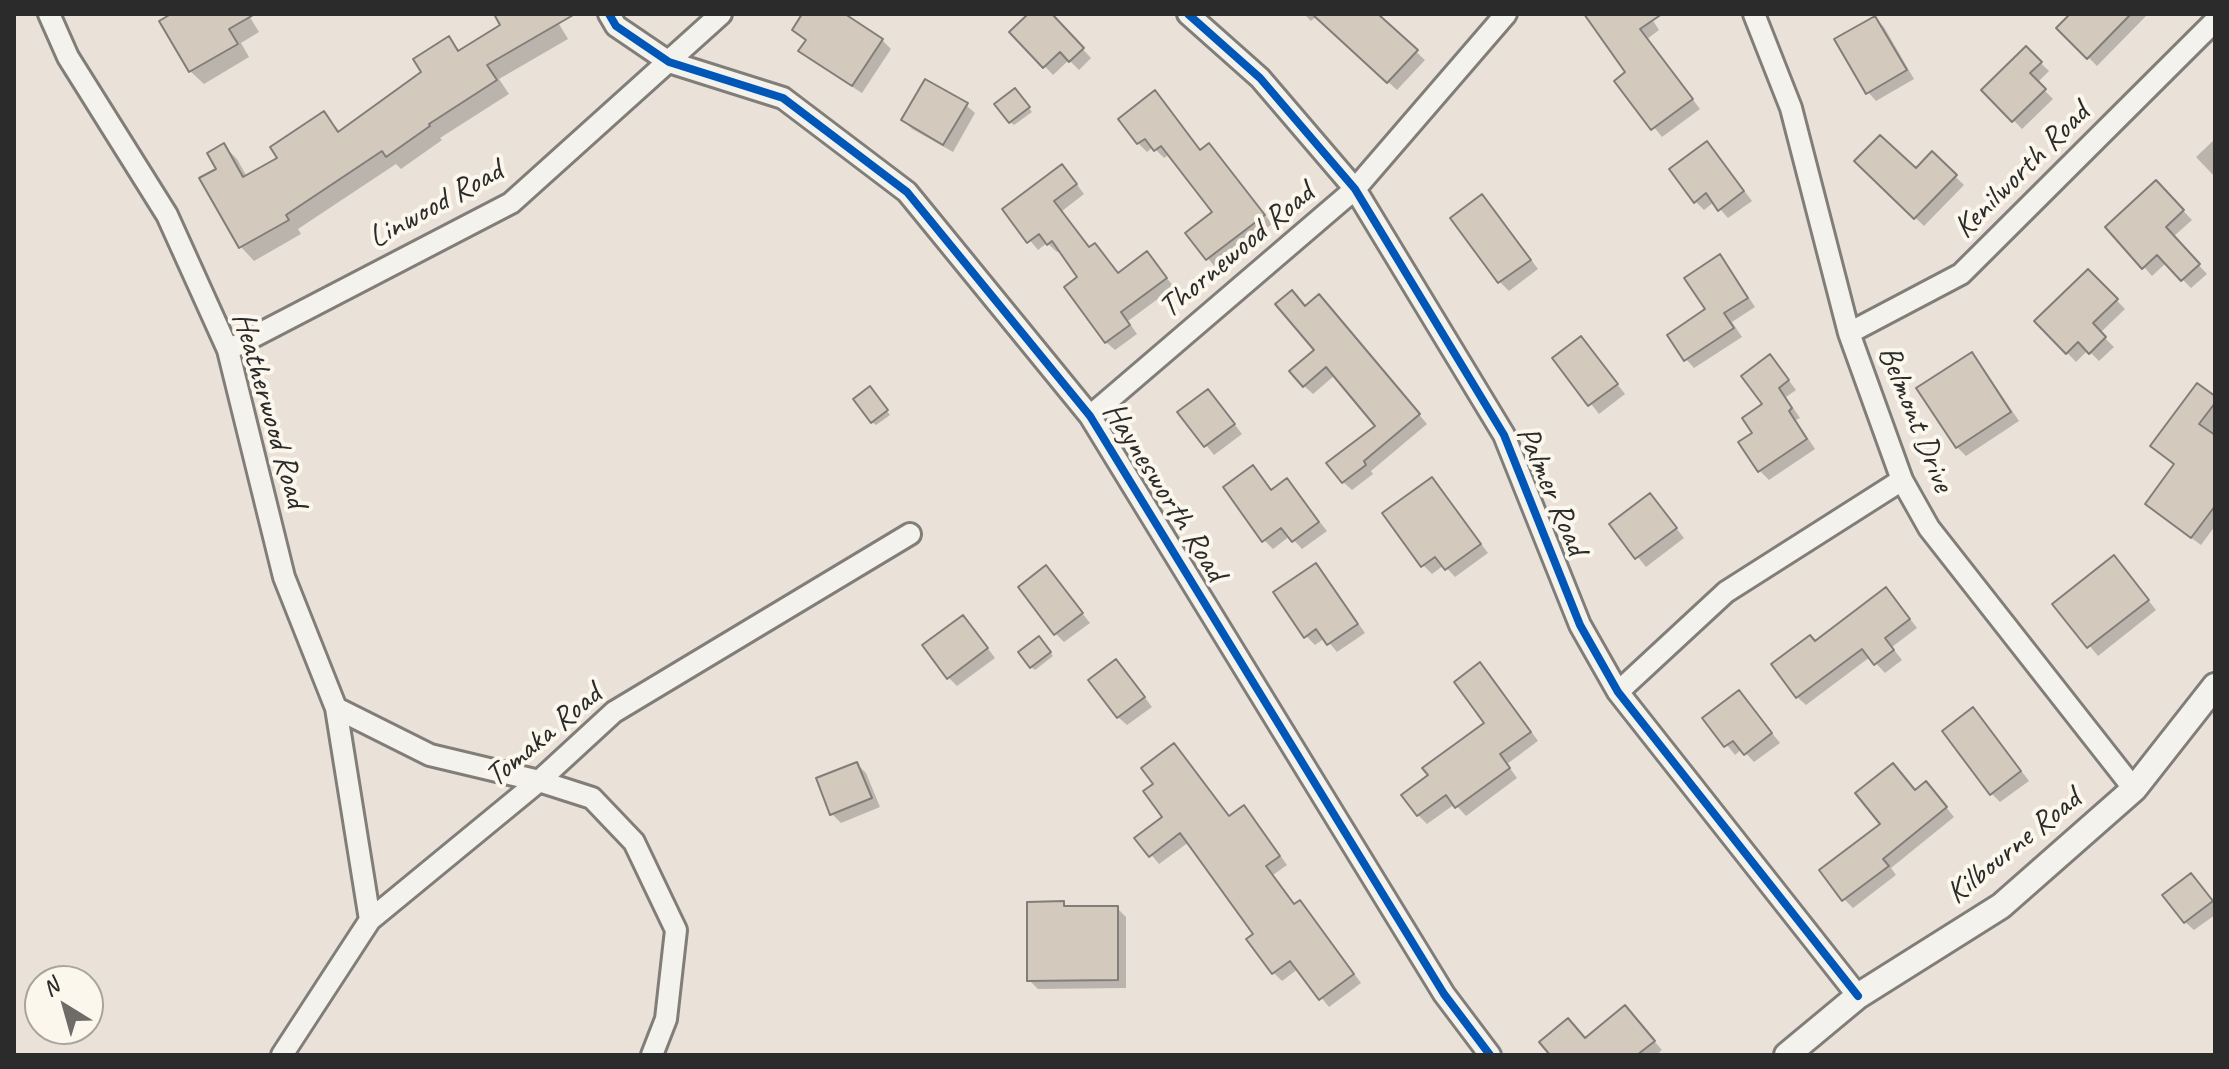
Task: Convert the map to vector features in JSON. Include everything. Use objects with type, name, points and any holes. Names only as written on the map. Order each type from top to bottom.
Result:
[{"type":"street","name":"Heatherwood Road","points":[[49,14],[68,57],[167,215],[228,350],[284,577],[336,708],[370,920]]},
{"type":"street","name":"Haynesworth Road","points":[[609,14],[616,26],[669,62],[783,98],[907,192],[1090,416],[1444,994],[1490,1055]]},
{"type":"street","name":"Linwood Road","points":[[228,350],[511,203],[721,14]]},
{"type":"street","name":"Palmer Road","points":[[1188,14],[1260,78],[1355,189],[1504,435],[1580,625],[1618,692],[1858,996]]},
{"type":"street","name":"Thornewood Road","points":[[1090,416],[1355,189],[1506,14]]},
{"type":"street","name":"Belmont Drive","points":[[1754,14],[1791,108],[1849,333],[1902,480],[1929,528],[2134,789]]},
{"type":"street","name":"Kenilworth Road","points":[[1849,333],[1961,274],[2215,21]]},
{"type":"street","points":[[1618,692],[1726,592],[1902,480]]},
{"type":"street","name":"Tomaka Road","points":[[282,1055],[370,920],[539,781],[614,712],[910,534]]},
{"type":"street","name":"Kilbourne Road","points":[[1787,1055],[1858,996],[2001,906],[2134,789],[2215,686]]},
{"type":"street","points":[[336,708],[430,755],[539,781],[592,798],[634,842],[676,930],[666,1019],[652,1055]]},
{"type":"building","points":[[171,14],[255,14],[229,29],[238,44],[189,72],[159,21]]},
{"type":"building","points":[[494,14],[575,14],[487,65],[497,80],[429,124],[386,157],[382,151],[286,215],[289,220],[239,248],[199,178],[216,169],[207,153],[224,143],[243,177],[277,158],[270,147],[324,111],[338,132],[421,72],[413,59],[449,36],[458,51],[500,25]]},
{"type":"building","points":[[802,14],[845,14],[883,39],[852,86],[798,51],[806,40],[792,30]]},
{"type":"building","points":[[1028,14],[1052,14],[1084,48],[1069,62],[1060,52],[1043,68],[1009,32]]},
{"type":"building","points":[[1312,14],[1378,14],[1418,50],[1387,83]]},
{"type":"building","points":[[1584,14],[1662,14],[1640,29],[1693,99],[1651,130],[1614,81],[1625,72]]},
{"type":"building","points":[[2070,14],[2131,14],[2087,59],[2056,28]]},
{"type":"building","points":[[1875,16],[1907,70],[1866,94],[1834,39]]},
{"type":"building","points":[[2026,46],[2042,62],[2030,73],[2046,89],[2012,122],[1981,90]]},
{"type":"building","points":[[925,79],[968,103],[943,145],[901,120]]},
{"type":"building","points":[[1015,88],[1030,107],[1009,123],[994,104]]},
{"type":"building","points":[[1155,90],[1200,150],[1209,143],[1265,215],[1206,260],[1185,233],[1212,212],[1161,146],[1154,151],[1145,139],[1137,144],[1118,119]]},
{"type":"building","points":[[1880,135],[1916,168],[1932,151],[1957,175],[1914,219],[1854,161]]},
{"type":"building","points":[[1707,141],[1744,191],[1718,211],[1706,193],[1694,203],[1669,169]]},
{"type":"building","points":[[1062,164],[1077,184],[1054,201],[1089,247],[1095,243],[1118,273],[1147,251],[1167,278],[1121,312],[1130,325],[1105,343],[1064,287],[1077,277],[1052,241],[1047,245],[1039,234],[1027,243],[1002,209]]},
{"type":"building","points":[[2156,180],[2184,210],[2166,227],[2200,264],[2181,281],[2157,255],[2142,269],[2105,227]]},
{"type":"building","points":[[1482,194],[1531,260],[1498,283],[1450,218]]},
{"type":"building","points":[[1720,254],[1748,298],[1724,313],[1734,328],[1684,361],[1667,335],[1705,309],[1684,278]]},
{"type":"building","points":[[2088,269],[2118,299],[2093,323],[2106,337],[2089,354],[2078,342],[2066,354],[2034,321]]},
{"type":"building","points":[[1292,290],[1305,306],[1319,294],[1420,414],[1364,461],[1366,465],[1342,483],[1326,463],[1375,426],[1326,367],[1303,387],[1289,371],[1314,350],[1275,304]]},
{"type":"building","points":[[1581,336],[1618,384],[1588,406],[1552,358]]},
{"type":"building","points":[[1972,352],[2011,412],[1956,448],[1916,388]]},
{"type":"building","points":[[1770,354],[1789,380],[1779,388],[1807,439],[1758,472],[1738,442],[1752,433],[1742,418],[1762,404],[1741,376]]},
{"type":"building","points":[[2197,383],[2215,396],[2215,403],[2199,424],[2215,435],[2215,506],[2191,538],[2145,504],[2174,464],[2150,446]]},
{"type":"building","points":[[870,386],[888,410],[871,423],[853,399]]},
{"type":"building","points":[[1208,389],[1235,424],[1204,447],[1177,412]]},
{"type":"building","points":[[1253,465],[1271,490],[1287,478],[1319,522],[1292,542],[1281,528],[1262,542],[1223,487]]},
{"type":"building","points":[[1432,477],[1481,544],[1445,570],[1435,557],[1421,567],[1382,513]]},
{"type":"building","points":[[1650,493],[1677,528],[1635,559],[1609,524]]},
{"type":"building","points":[[2114,555],[2149,600],[2087,648],[2052,604]]},
{"type":"building","points":[[1316,563],[1358,624],[1327,645],[1316,629],[1304,638],[1273,592]]},
{"type":"building","points":[[1046,565],[1083,613],[1054,635],[1018,587]]},
{"type":"building","points":[[1886,587],[1910,619],[1885,638],[1894,650],[1874,665],[1862,649],[1796,698],[1771,664],[1810,635],[1815,641]]},
{"type":"building","points":[[963,615],[988,648],[947,679],[922,645]]},
{"type":"building","points":[[1039,636],[1051,652],[1030,668],[1018,652]]},
{"type":"building","points":[[1116,659],[1145,697],[1117,718],[1088,680]]},
{"type":"building","points":[[1480,662],[1531,732],[1500,754],[1510,768],[1455,808],[1446,795],[1417,816],[1401,795],[1428,775],[1422,768],[1484,723],[1454,682]]},
{"type":"building","points":[[1739,690],[1772,733],[1744,755],[1733,741],[1724,747],[1702,718]]},
{"type":"building","points":[[1973,707],[2021,771],[1990,795],[1942,731]]},
{"type":"building","points":[[1174,743],[1229,816],[1244,805],[1280,856],[1266,866],[1294,904],[1300,900],[1354,974],[1319,1000],[1290,961],[1272,974],[1246,939],[1253,934],[1180,833],[1149,857],[1134,838],[1162,817],[1143,791],[1153,784],[1141,768]]},
{"type":"building","points":[[857,762],[872,798],[830,815],[816,778]]},
{"type":"building","points":[[1893,763],[1915,790],[1926,781],[1947,807],[1883,859],[1889,866],[1842,901],[1819,870],[1880,824],[1855,793]]},
{"type":"building","points":[[2191,873],[2213,901],[2184,923],[2162,895]]},
{"type":"building","points":[[1064,901],[1064,906],[1118,906],[1118,980],[1027,981],[1027,902]]},
{"type":"building","points":[[1625,1005],[1655,1041],[1637,1055],[1550,1055],[1539,1042],[1568,1018],[1585,1038]]},
{"type":"cycle path","points":[[609,14],[616,26],[669,62],[783,98],[907,192],[1090,416],[1444,994],[1490,1055]]},
{"type":"cycle path","points":[[1188,14],[1260,78],[1355,189],[1504,435],[1580,625],[1618,692],[1858,996]]}]
